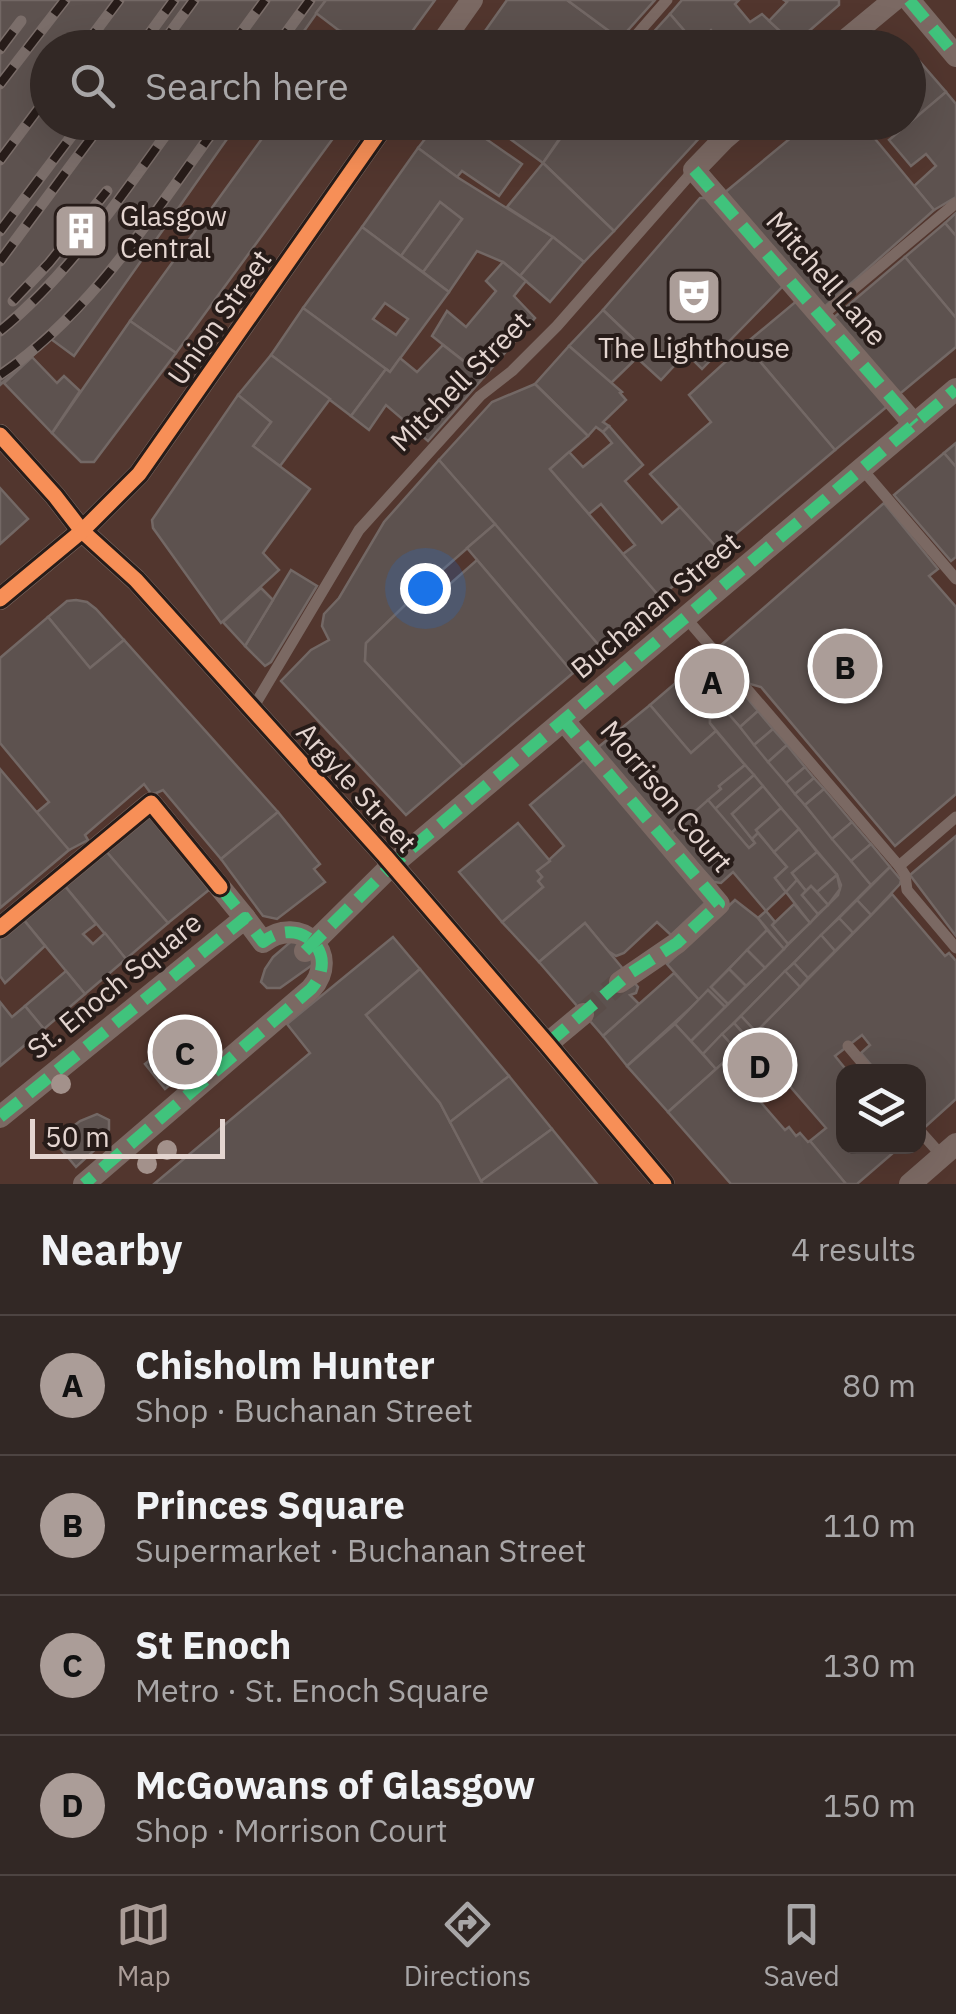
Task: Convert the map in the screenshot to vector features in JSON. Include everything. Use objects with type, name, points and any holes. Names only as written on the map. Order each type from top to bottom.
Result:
[{"type":"street","points":[[451,30],[472,0]]},
{"type":"street","points":[[858,30],[894,0]]},
{"type":"street","points":[[908,0],[956,56]]},
{"type":"street","name":"Union Street","points":[[0,599],[82,531],[139,474],[373,140]]},
{"type":"street","name":"Mitchell Street","points":[[694,170],[723,140]]},
{"type":"street","name":"Mitchell Lane","points":[[694,170],[914,424]]},
{"type":"street","name":"Buchanan Street","points":[[392,865],[956,389]]},
{"type":"street","name":"Argyle Street","points":[[0,436],[82,531],[136,580],[253,708],[664,1184]]},
{"type":"street","name":"Morrison Court","points":[[564,721],[719,904],[677,943],[620,982]]},
{"type":"street","points":[[0,928],[151,803],[245,918]]},
{"type":"street","points":[[84,1184],[311,989],[322,972],[322,960],[310,946],[392,865]]},
{"type":"street","name":"St. Enoch Square","points":[[0,1117],[245,918],[263,942],[278,932],[289,931],[299,932],[310,946]]},
{"type":"street","points":[[547,1044],[583,1014]]},
{"type":"street","points":[[910,1184],[949,1150]]},
{"type":"lane","points":[[641,30],[667,0]]},
{"type":"lane","name":"Mitchell Street","points":[[253,708],[359,530],[480,396],[512,371],[557,326],[694,170]]},
{"type":"lane","points":[[820,317],[956,203]]},
{"type":"lane","points":[[862,468],[956,579]]},
{"type":"lane","points":[[686,618],[899,866],[908,890],[956,948]]},
{"type":"lane","points":[[899,866],[956,817]]},
{"type":"lane","points":[[848,1046],[863,1064]]},
{"type":"lane","points":[[926,1134],[949,1150]]},
{"type":"shaded area","points":[[0,0],[956,0],[956,1184],[0,1184]]},
{"type":"building","name":"Glasgow Central","points":[[0,0],[326,0],[305,30],[30,30],[30,140],[226,140],[74,356],[51,339],[0,385]]},
{"type":"building","points":[[326,0],[435,0],[413,30],[338,30],[316,13]]},
{"type":"building","points":[[507,0],[567,0],[608,30],[486,30]]},
{"type":"building","points":[[567,0],[655,0],[628,30],[608,30]]},
{"type":"building","points":[[682,0],[739,0],[735,4],[750,22],[762,14],[779,30],[684,30],[670,14]]},
{"type":"building","points":[[784,0],[839,0],[839,5],[810,30],[779,30],[769,21],[787,2]]},
{"type":"building","points":[[670,14],[684,30],[655,30]]},
{"type":"building","points":[[926,69],[946,92],[926,109]]},
{"type":"building","points":[[946,92],[956,104],[956,197],[934,210],[914,186],[936,166],[926,154],[911,166],[889,140],[926,140],[926,109]]},
{"type":"building","points":[[261,140],[332,140],[176,353],[130,321]]},
{"type":"building","points":[[424,140],[487,140],[522,164],[499,196],[462,171],[457,177],[418,148]]},
{"type":"building","points":[[512,140],[559,140],[543,163]]},
{"type":"building","points":[[559,140],[697,140],[614,231],[543,163]]},
{"type":"building","points":[[788,140],[876,140],[934,210],[822,309],[723,194]]},
{"type":"building","points":[[418,148],[553,237],[520,276],[503,262],[477,251],[449,292],[423,272],[462,219],[440,202],[401,256],[362,227]]},
{"type":"building","points":[[543,163],[614,231],[584,262],[507,207]]},
{"type":"building","name":"The Lighthouse","points":[[700,198],[714,198],[787,282],[702,369],[686,353],[661,380],[637,358],[645,350],[603,310]]},
{"type":"building","points":[[440,202],[462,219],[423,272],[401,256]]},
{"type":"building","points":[[956,213],[956,236],[945,223]]},
{"type":"building","points":[[945,223],[956,236],[956,318],[905,257]]},
{"type":"building","points":[[362,227],[449,292],[390,372],[303,308]],"holes":[[[385,303],[408,319],[396,335],[373,319]]]},
{"type":"building","points":[[553,237],[584,262],[550,302],[520,276]]},
{"type":"building","points":[[905,257],[956,318],[956,347],[896,397],[832,319]]},
{"type":"building","points":[[503,262],[526,281],[514,296],[535,318],[484,377],[432,336],[447,311],[466,327],[496,291],[486,281]]},
{"type":"building","points":[[799,299],[890,404],[835,450],[745,344]]},
{"type":"building","points":[[303,308],[386,369],[351,416],[271,355]]},
{"type":"building","points":[[603,310],[645,350],[611,383],[569,346]]},
{"type":"building","points":[[130,321],[176,353],[94,462],[81,462],[52,433]]},
{"type":"building","points":[[745,344],[835,450],[718,549],[650,474],[711,422],[689,395]]},
{"type":"building","points":[[443,345],[484,377],[428,441],[386,405],[369,430],[351,416],[386,369],[390,372],[400,358],[417,372]]},
{"type":"building","points":[[569,346],[622,392],[626,400],[603,422],[609,426],[603,432],[596,427],[588,436],[535,384]]},
{"type":"building","points":[[271,355],[330,399],[280,466],[253,446],[271,422],[238,395]]},
{"type":"building","points":[[32,357],[57,383],[64,376],[80,391],[52,433],[4,383]]},
{"type":"building","points":[[535,384],[588,436],[550,469],[660,597],[602,649],[439,460],[492,402]]},
{"type":"building","points":[[238,395],[271,422],[253,446],[310,489],[263,553],[279,570],[221,623],[153,528],[152,520]]},
{"type":"building","points":[[609,426],[643,465],[625,481],[662,523],[680,507],[718,549],[660,597],[623,554],[635,545],[601,504],[589,514],[550,469],[569,452],[583,467],[612,443],[603,432]]},
{"type":"building","points":[[956,443],[956,467],[944,453]]},
{"type":"building","points":[[944,453],[956,467],[956,557],[951,561],[894,495]]},
{"type":"building","points":[[439,460],[495,524],[366,643],[365,661],[463,766],[406,815],[281,681],[311,650],[329,640],[322,626],[324,614],[339,598],[384,522]]},
{"type":"building","points":[[0,488],[28,519],[0,544]]},
{"type":"building","points":[[884,503],[938,569],[929,576],[956,607],[956,794],[895,846],[761,687],[750,684],[719,647]]},
{"type":"building","points":[[495,524],[602,649],[573,673],[467,548]]},
{"type":"building","points":[[477,560],[573,673],[463,766],[365,661],[366,643],[432,579],[442,591]]},
{"type":"building","points":[[291,570],[317,586],[265,666],[245,646]]},
{"type":"building","points":[[261,588],[273,600],[245,646],[223,622]]},
{"type":"building","points":[[76,600],[96,609],[124,640],[90,668],[48,617],[67,601]]},
{"type":"building","points":[[48,617],[90,668],[124,640],[278,812],[221,859],[163,790],[152,795],[144,784],[85,835],[88,840],[69,850],[36,813],[49,802],[0,743],[0,658]]},
{"type":"building","points":[[709,655],[738,687],[715,707],[687,674]]},
{"type":"building","points":[[687,674],[718,708],[710,715],[679,680]]},
{"type":"building","points":[[679,680],[710,715],[716,731],[691,753],[650,705]]},
{"type":"building","points":[[738,687],[758,711],[740,727],[724,709],[715,707]]},
{"type":"building","points":[[650,705],[691,753],[716,731],[745,765],[670,834],[596,749]]},
{"type":"building","points":[[718,708],[724,709],[740,727],[871,885],[703,1054],[691,1041],[838,895],[841,885],[837,875],[710,723],[710,715]]},
{"type":"building","points":[[758,711],[773,729],[754,745],[740,727]]},
{"type":"building","points":[[773,729],[787,745],[768,762],[754,745]]},
{"type":"building","points":[[787,745],[805,767],[786,783],[768,762]]},
{"type":"building","points":[[587,757],[706,902],[671,935],[657,922],[616,956],[585,923],[539,962],[502,922],[543,887],[537,871],[564,846],[530,805]]},
{"type":"building","points":[[745,765],[754,775],[715,809],[708,800]]},
{"type":"building","points":[[805,767],[814,778],[795,794],[786,783]]},
{"type":"building","points":[[0,769],[69,850],[0,908]]},
{"type":"building","points":[[754,775],[763,786],[732,814],[755,843],[749,848],[715,809]]},
{"type":"building","points":[[814,778],[824,789],[805,805],[795,794]]},
{"type":"building","points":[[763,786],[781,808],[756,830],[758,833],[752,839],[732,814]]},
{"type":"building","points":[[824,789],[852,822],[832,839],[805,805]]},
{"type":"building","points":[[708,800],[749,848],[758,833],[787,867],[775,878],[786,892],[766,911],[733,872],[721,883],[714,882],[670,834]]},
{"type":"building","points":[[781,808],[799,829],[774,852],[756,830]]},
{"type":"building","points":[[150,812],[210,889],[168,923],[105,850]]},
{"type":"building","points":[[278,812],[320,864],[314,869],[325,882],[277,919],[263,916],[221,859]]},
{"type":"building","points":[[852,822],[871,844],[851,861],[832,839]]},
{"type":"building","points":[[518,823],[550,861],[537,871],[543,887],[502,922],[459,872]]},
{"type":"building","points":[[799,829],[817,852],[792,873],[797,880],[786,892],[775,878],[787,867],[774,852]]},
{"type":"building","points":[[956,836],[956,936],[910,875]]},
{"type":"building","points":[[871,844],[890,867],[871,885],[851,861]]},
{"type":"building","points":[[105,850],[168,923],[126,959],[64,885]]},
{"type":"building","points":[[817,852],[837,875],[817,892],[811,886],[806,891],[792,873]]},
{"type":"building","points":[[890,867],[900,884],[871,915],[857,900]]},
{"type":"building","points":[[837,875],[840,889],[828,905],[817,892]]},
{"type":"building","points":[[797,880],[806,891],[802,895],[818,914],[810,923],[786,892]]},
{"type":"building","points":[[64,885],[96,924],[83,934],[93,944],[105,933],[126,959],[85,994],[23,919]]},
{"type":"building","points":[[811,886],[828,905],[818,914],[802,895]]},
{"type":"building","points":[[892,894],[945,956],[949,953],[956,961],[956,1099],[926,1126],[926,1064],[870,1064],[861,1053],[870,1045],[862,1035],[835,1056],[842,1064],[836,1064],[836,1154],[892,1154],[857,1184],[846,1184],[810,1141],[826,1128],[749,1039]]},
{"type":"building","points":[[735,900],[767,930],[711,987],[728,1004],[725,1007],[708,990],[699,1000],[667,964]]},
{"type":"building","points":[[857,900],[871,915],[853,933],[839,918]]},
{"type":"building","points":[[794,904],[810,923],[788,944],[772,925]]},
{"type":"building","points":[[766,911],[788,944],[784,949],[758,918]]},
{"type":"building","points":[[839,918],[853,933],[835,951],[821,935]]},
{"type":"building","points":[[23,919],[45,946],[5,983],[0,976],[0,939]]},
{"type":"building","points":[[585,923],[638,987],[630,995],[639,1004],[603,1036],[539,962]]},
{"type":"building","points":[[767,930],[784,949],[765,968],[747,950]]},
{"type":"building","points":[[821,935],[835,951],[808,978],[794,963]]},
{"type":"building","points":[[393,937],[420,969],[366,1015],[440,1103],[483,1184],[154,1184],[310,1053],[287,1024]]},
{"type":"building","points":[[295,938],[315,963],[280,988],[267,988],[261,982],[265,969]]},
{"type":"building","points":[[747,950],[765,968],[746,986],[729,969]]},
{"type":"building","points":[[794,963],[808,978],[800,987],[785,971]]},
{"type":"building","points":[[420,969],[509,1076],[450,1122],[440,1103],[366,1015]]},
{"type":"building","points":[[729,969],[746,986],[728,1004],[711,987]]},
{"type":"building","points":[[66,971],[85,994],[44,1029],[25,1006]]},
{"type":"building","points":[[785,971],[800,987],[756,1032],[741,1016]]},
{"type":"building","points":[[674,973],[699,1000],[627,1066],[603,1036]]},
{"type":"building","points":[[708,990],[725,1007],[691,1041],[675,1024]]},
{"type":"building","points":[[0,1002],[12,1017],[25,1006],[44,1029],[0,1066]]},
{"type":"building","points":[[741,1016],[756,1032],[749,1039],[734,1023]]},
{"type":"building","points":[[734,1023],[783,1079],[770,1090],[722,1034]]},
{"type":"building","points":[[675,1024],[716,1069],[668,1112],[627,1066]]},
{"type":"building","points":[[183,1034],[203,1058],[165,1089],[145,1064]]},
{"type":"building","points":[[722,1034],[737,1051],[716,1069],[703,1054]]},
{"type":"building","points":[[725,1061],[785,1130],[789,1127],[796,1136],[800,1133],[810,1141],[846,1184],[731,1184],[668,1112]]},
{"type":"building","points":[[509,1076],[552,1129],[481,1181],[450,1122]]},
{"type":"building","points":[[97,1114],[109,1120],[109,1130],[99,1146],[76,1167],[54,1141],[80,1121]]},
{"type":"building","points":[[552,1129],[597,1184],[483,1184],[481,1181]]},
{"type":"tunnel","points":[[583,1014],[620,982]]},
{"type":"railway","points":[[42,30],[65,0]]},
{"type":"railway","points":[[96,30],[119,0]]},
{"type":"railway","points":[[152,30],[174,0]]},
{"type":"railway","points":[[172,30],[194,0]]},
{"type":"railway","points":[[243,30],[265,0]]},
{"type":"railway","points":[[288,30],[310,0]]},
{"type":"railway","points":[[0,49],[21,21]]},
{"type":"railway","points":[[0,84],[30,45]]},
{"type":"railway","points":[[0,160],[30,120]]},
{"type":"railway","points":[[0,231],[68,140]]},
{"type":"railway","points":[[0,261],[90,140]]},
{"type":"railway","points":[[0,331],[72,259],[162,140]]},
{"type":"railway","points":[[0,375],[33,350],[93,291],[207,140]]},
{"type":"railway","points":[[13,301],[107,191]]},
{"type":"marked path","points":[[909,0],[956,56]]},
{"type":"marked path","points":[[694,170],[914,424]]},
{"type":"marked path","points":[[305,951],[392,865],[956,389]]},
{"type":"marked path","points":[[547,1044],[629,974],[677,943],[719,904],[564,721]]},
{"type":"marked path","points":[[220,887],[245,918]]},
{"type":"marked path","points":[[0,1117],[245,918],[263,942],[290,932],[312,941],[322,963],[311,989],[84,1184]]},
{"type":"cycle path","points":[[0,599],[82,531],[139,474],[373,140]]},
{"type":"cycle path","points":[[0,435],[82,531],[136,580],[385,856],[664,1184]]},
{"type":"cycle path","points":[[0,928],[151,803],[220,887]]},
{"type":"place","name":"Glasgow Central","points":[[81,231]]},
{"type":"place","name":"The Lighthouse","points":[[694,296]]},
{"type":"place","name":"Princes Square","points":[[845,666]]},
{"type":"place","name":"Chisholm Hunter","points":[[712,681]]},
{"type":"place","name":"St Enoch","points":[[185,1052]]},
{"type":"place","name":"McGowans of Glasgow","points":[[760,1065]]}]
